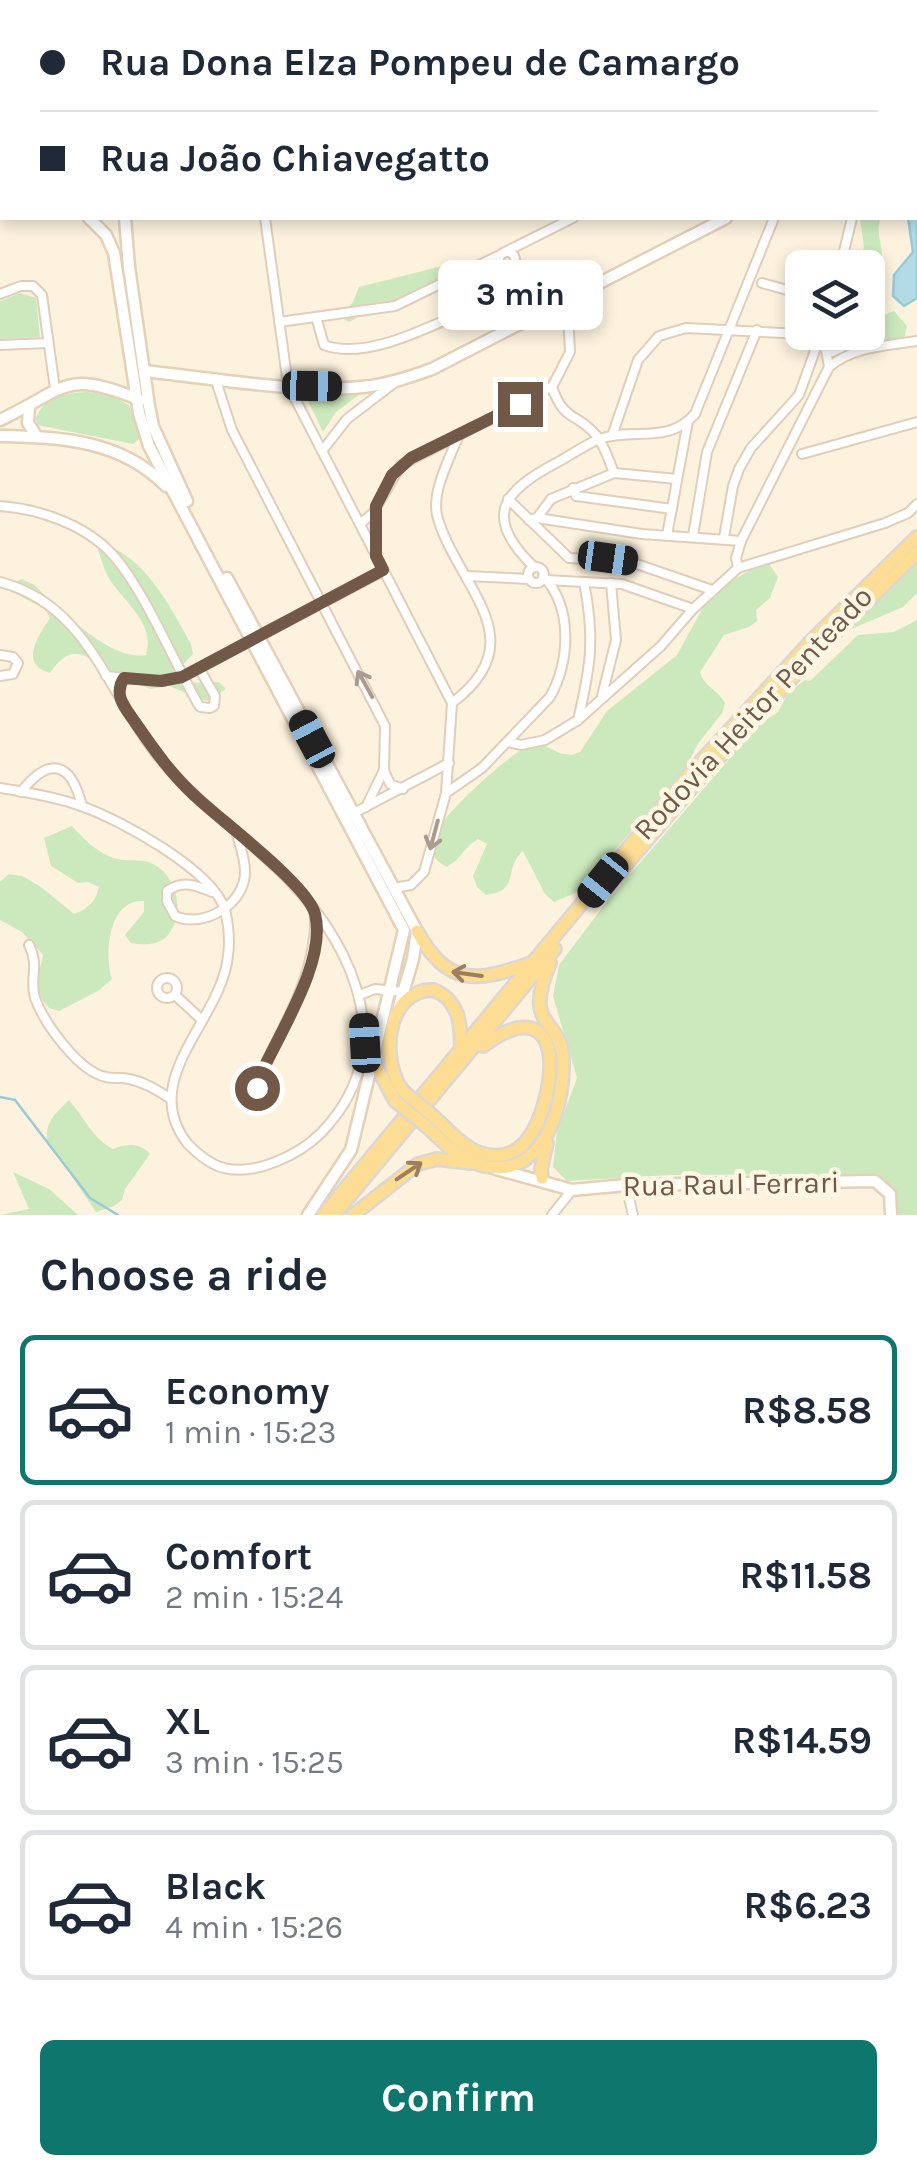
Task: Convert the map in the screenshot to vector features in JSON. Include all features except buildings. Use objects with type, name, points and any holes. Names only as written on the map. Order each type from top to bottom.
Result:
[{"type":"main road","points":[[91,220],[114,253],[156,446],[179,501],[428,952],[442,968],[458,975],[500,974],[535,961]]},
{"type":"main road","points":[[125,220],[139,373],[137,398],[143,430],[183,494],[399,919],[404,940],[389,988],[352,1150],[308,1215]]},
{"type":"main road","points":[[116,390],[139,373],[288,385],[368,386],[398,381],[432,369],[722,220]]},
{"type":"main road","points":[[107,238],[117,229],[125,235]]},
{"type":"main road","points":[[0,420],[55,389],[87,382],[137,398],[148,406]]},
{"type":"main road","points":[[29,406],[28,424],[37,437]]},
{"type":"main road","points":[[0,436],[37,437],[132,453],[156,446]]},
{"type":"main road","points":[[106,447],[133,460],[179,501]]},
{"type":"main road","name":"Rodovia Heitor Penteado","points":[[334,1215],[691,772],[812,640],[917,537]]},
{"type":"main road","name":"Rodovia Heitor Penteado","points":[[322,1215],[740,733],[917,554]]},
{"type":"main road","points":[[399,1096],[389,1066],[390,1044],[417,931]]},
{"type":"main road","points":[[545,1181],[542,1161],[564,1058],[543,1019],[538,1000],[556,948]]},
{"type":"main road","points":[[372,1060],[399,1096],[474,1151],[496,1156],[509,1154],[532,1137],[542,1114],[552,1065],[546,1043],[532,1028],[512,1028],[463,1055],[458,1013],[444,995],[423,990],[398,1007]]},
{"type":"main road","points":[[429,1121],[449,1147],[482,1165]]},
{"type":"main road","points":[[353,1215],[410,1168],[427,1160],[482,1165],[520,1162],[533,1154],[550,1134]]},
{"type":"main road","points":[[509,1154],[545,1181]]},
{"type":"main road","name":"Rua Raul Ferrari","points":[[482,1165],[572,1190],[626,1185],[875,1181],[890,1194],[891,1215]]},
{"type":"street","points":[[265,220],[288,385],[452,703],[446,793],[424,872],[411,885],[394,888]]},
{"type":"street","points":[[279,322],[380,309],[413,300],[568,220]]},
{"type":"street","points":[[693,610],[611,583],[544,578],[535,582],[507,533],[504,514],[508,498],[530,477],[600,439],[658,434],[680,428],[695,414],[773,220]]},
{"type":"street","points":[[846,250],[852,220]]},
{"type":"street","points":[[360,524],[401,465],[552,387],[570,352],[571,325],[564,302],[547,281],[515,263],[513,254],[503,253]]},
{"type":"street","points":[[762,284],[785,290]]},
{"type":"street","points":[[0,294],[21,286],[39,290],[55,389]]},
{"type":"street","points":[[316,317],[324,345],[357,348],[410,335],[470,310]]},
{"type":"street","points":[[612,436],[638,360],[648,346],[671,331],[686,328],[785,332]]},
{"type":"street","points":[[693,536],[707,452],[757,330]]},
{"type":"street","points":[[885,346],[917,341]]},
{"type":"street","points":[[0,346],[48,343]]},
{"type":"street","points":[[724,537],[739,469],[750,448],[799,396],[815,350]]},
{"type":"street","points":[[826,350],[830,367]]},
{"type":"street","points":[[838,350],[848,354]]},
{"type":"street","points":[[738,568],[741,541],[830,367],[859,350]]},
{"type":"street","points":[[215,378],[232,430],[385,726],[384,770],[390,784],[402,789]]},
{"type":"street","points":[[322,452],[347,418],[398,381]]},
{"type":"street","points":[[368,386],[370,401]]},
{"type":"street","points":[[552,387],[561,409],[600,439],[614,473]]},
{"type":"street","points":[[667,535],[688,421]]},
{"type":"street","points":[[802,454],[917,422]]},
{"type":"street","points":[[452,703],[480,676],[492,641],[480,602],[438,520],[438,490],[458,437]]},
{"type":"street","points":[[431,448],[439,450],[449,462]]},
{"type":"street","points":[[533,519],[551,498],[614,473],[678,479]]},
{"type":"street","points":[[573,488],[576,496],[672,509]]},
{"type":"street","points":[[508,498],[569,558],[628,561],[712,590]]},
{"type":"street","points":[[508,742],[521,745],[545,740],[578,720],[661,646],[712,590],[738,568],[885,524],[912,513],[917,504]]},
{"type":"street","points":[[0,506],[28,508],[61,520],[110,552],[200,707],[210,708],[215,696],[200,668]]},
{"type":"street","points":[[354,513],[376,506]]},
{"type":"street","points":[[376,506],[376,556]]},
{"type":"street","points":[[533,519],[741,541]]},
{"type":"street","points":[[114,680],[161,681],[182,677],[383,570]]},
{"type":"street","points":[[467,576],[510,578],[531,572]]},
{"type":"street","points":[[446,793],[482,768],[508,742],[550,697],[560,676],[564,629],[560,602],[544,578]]},
{"type":"street","points":[[0,582],[24,590],[72,622],[119,688],[121,701]]},
{"type":"street","points":[[578,720],[592,651],[584,582]]},
{"type":"street","points":[[601,700],[616,640],[611,583]]},
{"type":"street","points":[[0,655],[13,657],[18,663],[13,674],[0,676]]},
{"type":"street","points":[[2,787],[82,806],[114,820],[196,872],[224,907],[229,951],[226,970],[217,996],[180,1062],[171,1099],[180,1132],[191,1148],[224,1168],[251,1169],[277,1160],[317,1137],[338,1114],[356,1083],[362,1062],[363,1009],[354,981],[315,911],[262,853],[170,770],[121,701],[114,680]]},
{"type":"street","points":[[352,814],[449,764]]},
{"type":"street","points":[[21,792],[35,774],[55,768],[66,771],[73,779],[82,806]]},
{"type":"street","points":[[366,807],[384,770]]},
{"type":"street","points":[[236,831],[245,870]]},
{"type":"street","points":[[212,892],[182,884],[167,892],[167,902],[175,916],[192,922],[203,920],[237,895],[245,870],[262,853]]},
{"type":"street","points":[[178,858],[185,874],[182,884]]},
{"type":"street","points":[[262,1072],[307,976],[316,938],[315,911]]},
{"type":"street","points":[[29,945],[36,961],[36,1000],[75,1059],[88,1070],[140,1082],[171,1099]]},
{"type":"street","points":[[360,995],[389,988],[403,992]]},
{"type":"street","points":[[175,995],[202,1020]]},
{"type":"street","points":[[363,1009],[383,1017]]},
{"type":"street","points":[[338,1114],[356,1129]]},
{"type":"street","points":[[626,1185],[633,1215]]},
{"type":"street","points":[[552,1215],[572,1190]]},
{"type":"green space","points":[[860,220],[880,220],[882,250],[862,250]]},
{"type":"green space","points":[[446,265],[451,274],[349,322],[340,317],[359,287]]},
{"type":"green space","points":[[20,293],[36,298],[40,337],[0,339],[0,301]]},
{"type":"green space","points":[[894,311],[907,326],[905,336],[885,343],[885,315]]},
{"type":"green space","points":[[364,391],[336,412],[323,432],[304,393]]},
{"type":"green space","points":[[87,392],[109,395],[129,405],[140,438],[133,444],[37,425],[36,418],[50,400]]},
{"type":"green space","points":[[110,546],[147,575],[191,644],[193,654],[171,677],[178,683],[219,682],[226,689],[207,701],[169,686],[150,689],[132,681],[111,680],[81,655],[66,656],[50,673],[35,663],[34,649],[50,618],[45,609],[16,594],[12,584],[21,579],[33,584],[101,642],[132,655],[146,655],[147,633],[143,624],[110,580],[98,550]]},
{"type":"green space","points":[[917,560],[917,593],[903,607],[849,630]]},
{"type":"green space","points":[[767,561],[778,577],[770,598],[756,610],[757,621],[724,635],[700,672],[725,703],[722,713],[697,745],[670,801],[635,827],[614,851],[611,861],[575,893],[554,902],[545,894],[523,851],[504,889],[486,895],[473,876],[487,844],[478,839],[447,867],[434,858],[431,843],[436,832],[477,786],[537,741],[559,753],[580,752],[607,711],[677,655],[705,604],[731,581]]},
{"type":"green space","points":[[917,620],[917,1215],[896,1215],[891,1188],[870,1174],[669,1175],[567,1181],[553,1167],[557,1131],[577,1078],[553,996],[559,965],[608,900],[725,764],[763,722],[778,712],[788,693],[805,680],[810,681],[858,635],[894,632]]},
{"type":"green space","points":[[72,826],[88,843],[109,856],[148,862],[163,871],[174,888],[177,907],[168,935],[146,944],[131,943],[125,935],[144,912],[144,901],[123,909],[116,918],[109,943],[112,979],[98,991],[59,1011],[49,1008],[37,987],[43,955],[22,932],[0,920],[0,882],[9,874],[22,876],[74,914],[87,907],[99,887],[78,883],[51,866],[44,838]]},
{"type":"green space","points":[[69,1100],[105,1144],[113,1149],[137,1146],[150,1154],[125,1189],[122,1200],[96,1212],[47,1140],[50,1122]]},
{"type":"green space","points":[[13,1172],[49,1189],[78,1215],[0,1215],[29,1209]]},
{"type":"water","points":[[908,220],[917,220],[917,298],[904,306],[893,296],[894,275],[913,252]]},
{"type":"waterway","points":[[0,1097],[15,1100],[90,1198],[118,1215]]},
{"type":"route","points":[[257,1088],[266,1083],[262,1072],[307,976],[316,938],[315,911],[262,853],[196,798],[160,758],[121,701],[120,683],[124,678],[161,681],[182,677],[383,570],[376,556],[376,506],[392,475],[411,458],[520,404]]}]
